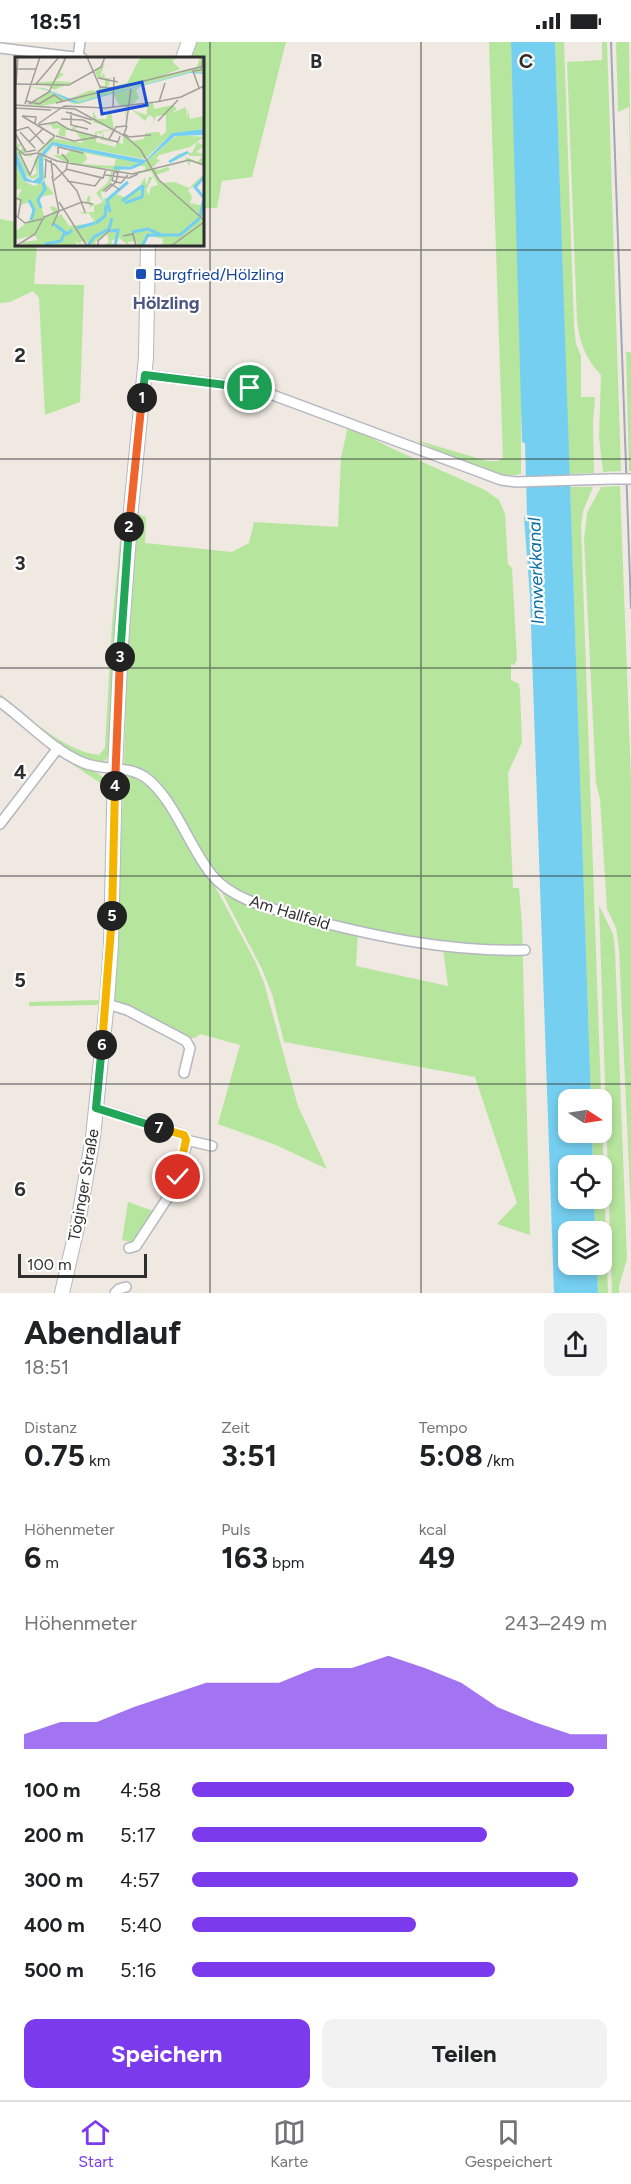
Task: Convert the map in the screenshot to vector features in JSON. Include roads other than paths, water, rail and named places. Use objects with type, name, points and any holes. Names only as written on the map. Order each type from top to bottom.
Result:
[{"type":"street","points":[[76,57],[80,42]]},
{"type":"street","points":[[183,57],[189,42]]},
{"type":"street","points":[[0,48],[68,57]]},
{"type":"street","name":"Töginger Straße","points":[[62,1293],[84,1188],[96,1108],[106,1004],[113,889],[115,769],[124,591],[145,375],[148,246]]},
{"type":"street","points":[[145,375],[238,386],[270,394],[501,480],[516,482],[631,479]]},
{"type":"street","name":"Am Hallfeld","points":[[0,702],[58,748],[86,764],[138,773],[152,783],[164,797],[212,875],[230,890],[245,898],[280,911],[357,932],[402,941],[479,950],[525,950]]},
{"type":"street","points":[[0,824],[58,748]]},
{"type":"street","points":[[106,1004],[127,1010],[186,1041],[190,1048],[184,1073]]},
{"type":"street","points":[[96,1108],[184,1135],[186,1140],[174,1188],[136,1246],[129,1248]]},
{"type":"street","points":[[186,1140],[212,1146]]},
{"type":"street","points":[[115,1293],[126,1287]]},
{"type":"water","name":"Innwerkkanal","points":[[511,42],[555,42],[591,1089],[558,1089],[558,1143],[592,1143],[593,1155],[558,1155],[558,1209],[594,1209],[595,1221],[558,1221],[558,1275],[597,1275],[598,1293],[554,1293],[530,597],[524,517],[527,516],[525,443],[522,442]]},
{"type":"railway","points":[[611,42],[631,608]]},
{"type":"place","name":"Burgfried/Hölzling","points":[[141,274]]},
{"type":"district","name":"Hölzling","points":[[166,303]]}]
